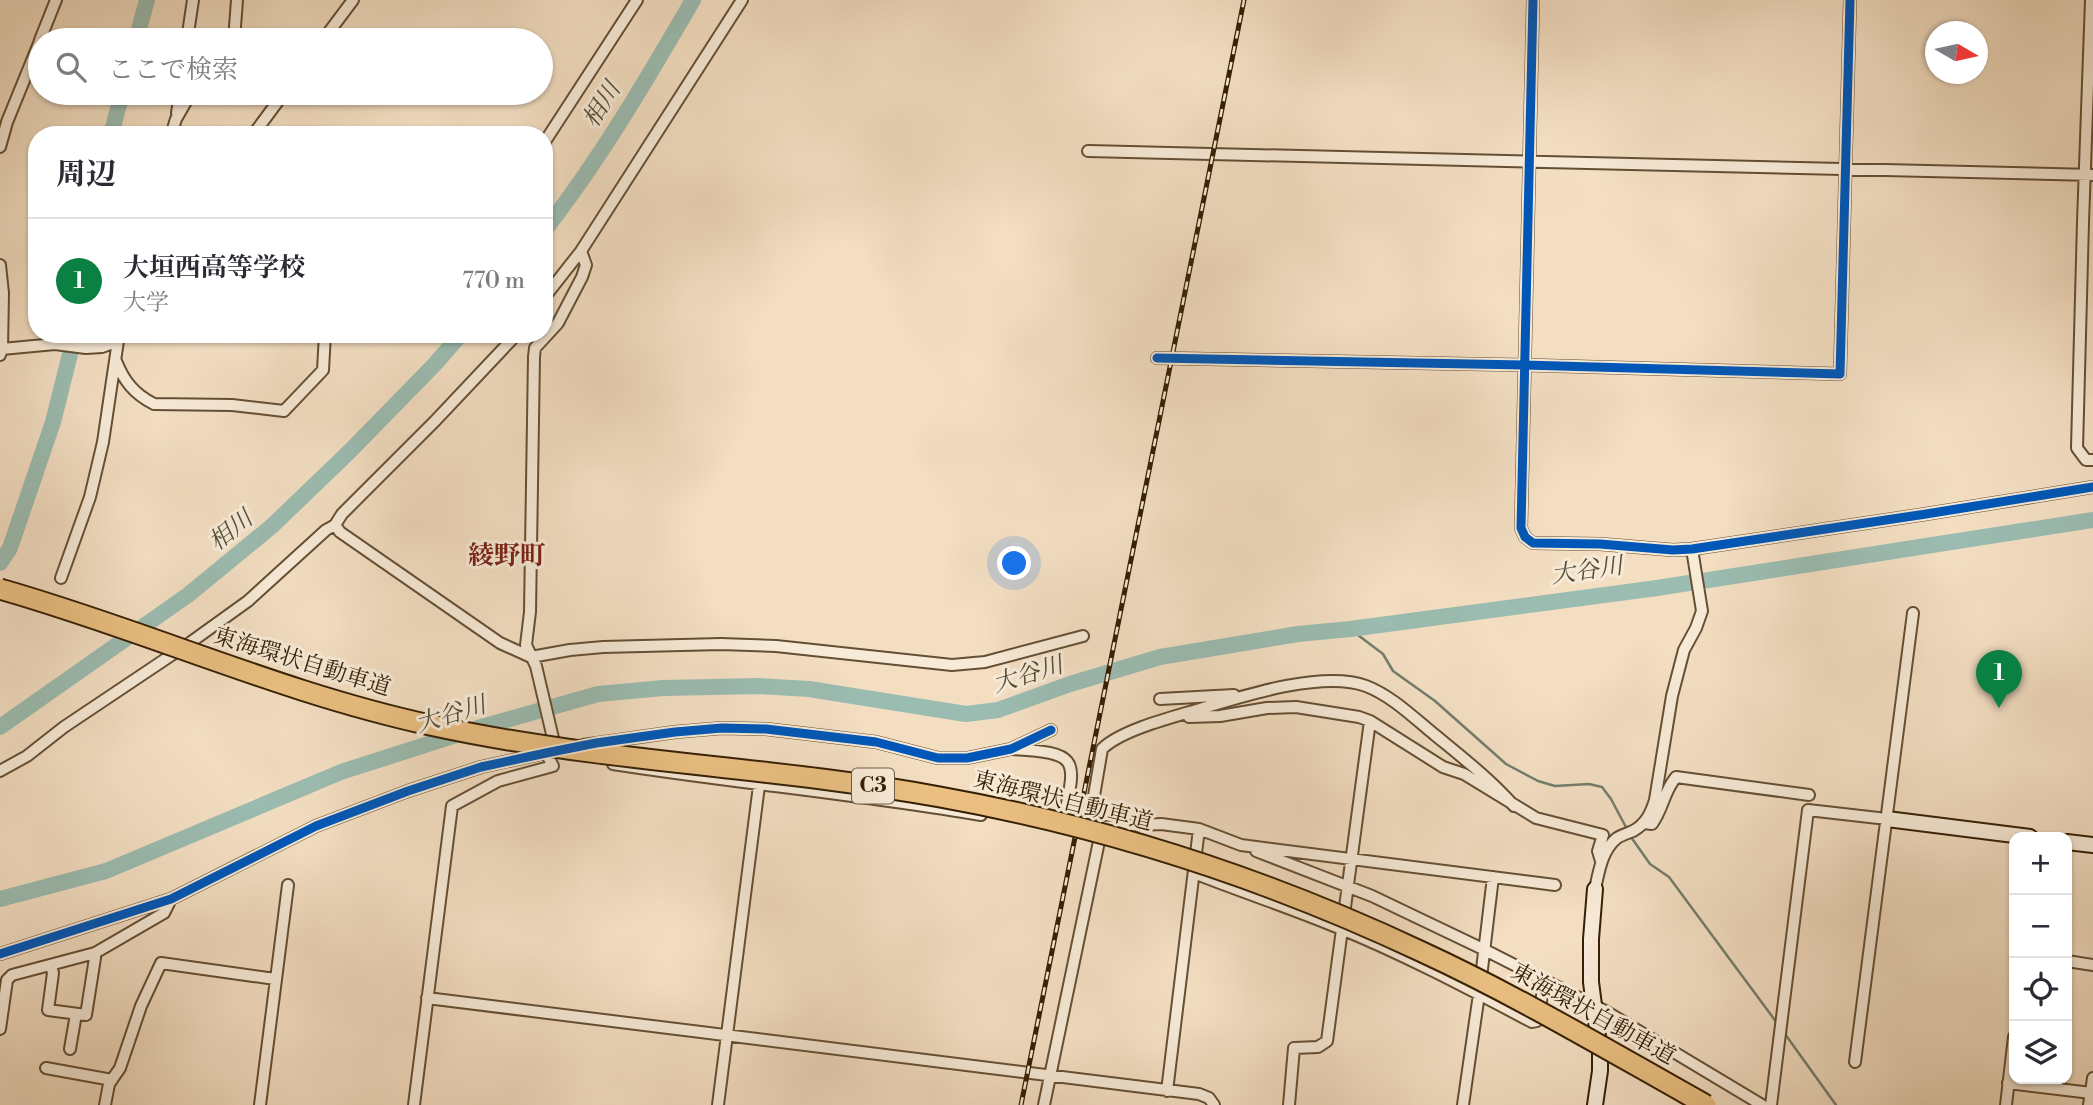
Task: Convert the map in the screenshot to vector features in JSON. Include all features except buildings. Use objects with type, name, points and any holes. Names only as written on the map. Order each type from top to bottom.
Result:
[{"type":"highway","name":"東海環状自動車道","points":[[0,589],[88,616],[300,691],[430,726],[573,750],[755,771],[939,797],[1016,812],[1168,852],[1300,899],[1422,952],[1499,990],[1706,1105]]},
{"type":"street","points":[[45,28],[56,0]]},
{"type":"street","points":[[189,28],[193,0]]},
{"type":"street","points":[[235,28],[237,0]]},
{"type":"street","points":[[332,28],[353,0]]},
{"type":"street","points":[[553,129],[637,0]]},
{"type":"street","points":[[553,287],[581,251],[742,0]]},
{"type":"street","points":[[1533,0],[1521,528],[1525,537],[1533,543],[1600,544],[1692,553],[2093,487]]},
{"type":"street","points":[[1157,358],[1840,374],[1850,0]]},
{"type":"street","points":[[2091,0],[2089,174],[2082,222],[2077,448],[2086,460],[2093,460]]},
{"type":"street","points":[[0,147],[28,70]]},
{"type":"street","points":[[174,126],[178,105]]},
{"type":"street","points":[[176,119],[184,105]]},
{"type":"street","points":[[260,126],[275,105]]},
{"type":"street","points":[[1087,151],[2089,174]]},
{"type":"street","points":[[553,328],[582,277],[586,265],[581,251]]},
{"type":"street","points":[[0,265],[1,352],[55,344],[86,348],[102,347],[109,343]]},
{"type":"street","points":[[61,578],[90,497],[103,442],[118,343]]},
{"type":"street","points":[[116,361],[124,380],[144,399],[154,404],[232,405],[284,411],[323,370],[324,343]]},
{"type":"street","points":[[0,771],[27,756],[64,727],[247,601],[335,525],[342,514],[509,343]]},
{"type":"street","points":[[414,1105],[452,806],[498,781],[552,766],[554,749],[533,661],[526,645],[530,612],[534,357],[535,348],[540,343]]},
{"type":"street","points":[[335,525],[340,532],[500,642],[533,661],[570,650],[603,647],[721,644],[776,646],[952,665],[985,662],[1083,636]]},
{"type":"street","points":[[1595,1105],[1601,1052],[1593,1006],[1591,940],[1595,889],[1601,861],[1617,838],[1644,823],[1655,800],[1672,696],[1684,650],[1702,611],[1692,553]]},
{"type":"street","points":[[1855,1062],[1913,613]]},
{"type":"street","points":[[1089,825],[1102,749],[1111,740],[1172,717],[1251,694],[1278,687],[1336,681],[1365,686],[1391,700],[1488,778],[1514,806]]},
{"type":"street","points":[[1160,699],[1251,694]]},
{"type":"street","points":[[1172,717],[1220,716],[1267,708],[1296,707],[1359,717],[1370,721],[1443,767],[1464,774],[1536,818],[1603,835],[1598,851],[1601,861]]},
{"type":"street","points":[[1289,1105],[1294,1048],[1318,1047],[1327,1041],[1370,721]]},
{"type":"street","points":[[0,954],[171,899],[316,826],[455,775],[554,749],[722,728],[766,729],[876,742],[937,758],[967,758],[1011,749],[1051,730]]},
{"type":"street","points":[[554,749],[569,757],[908,802],[1041,825],[1063,823],[1102,827],[1161,824],[1199,829],[1347,886],[1485,950],[1607,1013],[1762,1105]]},
{"type":"street","points":[[1011,749],[1051,752],[1064,757],[1071,765],[1072,780],[1063,823]]},
{"type":"street","points":[[718,1105],[762,765]]},
{"type":"street","points":[[1644,823],[1652,824],[1661,811],[1667,788],[1676,778],[1809,795]]},
{"type":"street","points":[[1771,1105],[1808,810],[2009,834]]},
{"type":"street","points":[[1044,1105],[1102,827]]},
{"type":"street","points":[[1167,1091],[1199,829]]},
{"type":"street","points":[[2072,843],[2093,845]]},
{"type":"street","points":[[1241,845],[1555,885]]},
{"type":"street","points":[[1194,873],[1342,929],[1532,1022],[1538,1021],[1545,981]]},
{"type":"street","points":[[1463,1105],[1493,877]]},
{"type":"street","points":[[260,1105],[288,885]]},
{"type":"street","points":[[0,1029],[2,1002],[7,980],[12,975],[95,953],[164,913],[171,899]]},
{"type":"street","points":[[51,966],[54,973],[48,1010],[86,1015],[95,953]]},
{"type":"street","points":[[2072,962],[2093,965]]},
{"type":"street","points":[[105,1105],[108,1084],[120,1068],[141,1006],[161,963],[275,979]]},
{"type":"street","points":[[427,998],[1199,1094],[1209,1098],[1214,1105]]},
{"type":"street","points":[[70,1049],[76,1014]]},
{"type":"street","points":[[46,1068],[112,1080]]},
{"type":"street","points":[[2006,1105],[2009,1075]]},
{"type":"street","points":[[2008,1083],[2090,1099],[2093,1078]]},
{"type":"waterway","points":[[139,28],[147,0]]},
{"type":"waterway","name":"相川","points":[[553,219],[604,147],[693,0]]},
{"type":"waterway","points":[[113,126],[119,105]]},
{"type":"waterway","points":[[0,563],[10,548],[53,422],[73,343]]},
{"type":"waterway","name":"相川","points":[[0,727],[188,595],[272,526],[350,451],[453,343]]},
{"type":"waterway","name":"大谷川","points":[[0,899],[106,871],[341,772],[478,728],[598,694],[663,688],[759,686],[809,689],[966,714],[998,710],[1070,684],[1160,657],[1298,634],[1657,588],[2093,520]]},
{"type":"waterway","points":[[1350,629],[1383,654],[1393,671],[1435,701],[1506,764],[1538,781],[1555,786],[1589,784],[1602,787],[1628,831]]},
{"type":"waterway","points":[[1631,837],[1650,864],[1669,877],[1777,1023]]},
{"type":"waterway","points":[[1785,1034],[1836,1105]]},
{"type":"railway","points":[[1021,1105],[1244,0]]},
{"type":"cycle path","points":[[1533,0],[1521,528],[1525,537],[1533,543],[1692,549],[2093,487]]},
{"type":"cycle path","points":[[1157,358],[1840,374],[1850,0]]},
{"type":"cycle path","points":[[0,954],[171,899],[316,826],[408,791],[481,767],[546,753],[596,743],[722,728],[766,729],[876,742],[938,758],[967,758],[1011,749],[1051,730]]},
{"type":"place","name":"大垣西高等学校","points":[[1999,708]]},
{"type":"district","name":"綾野町","points":[[507,556]]}]
